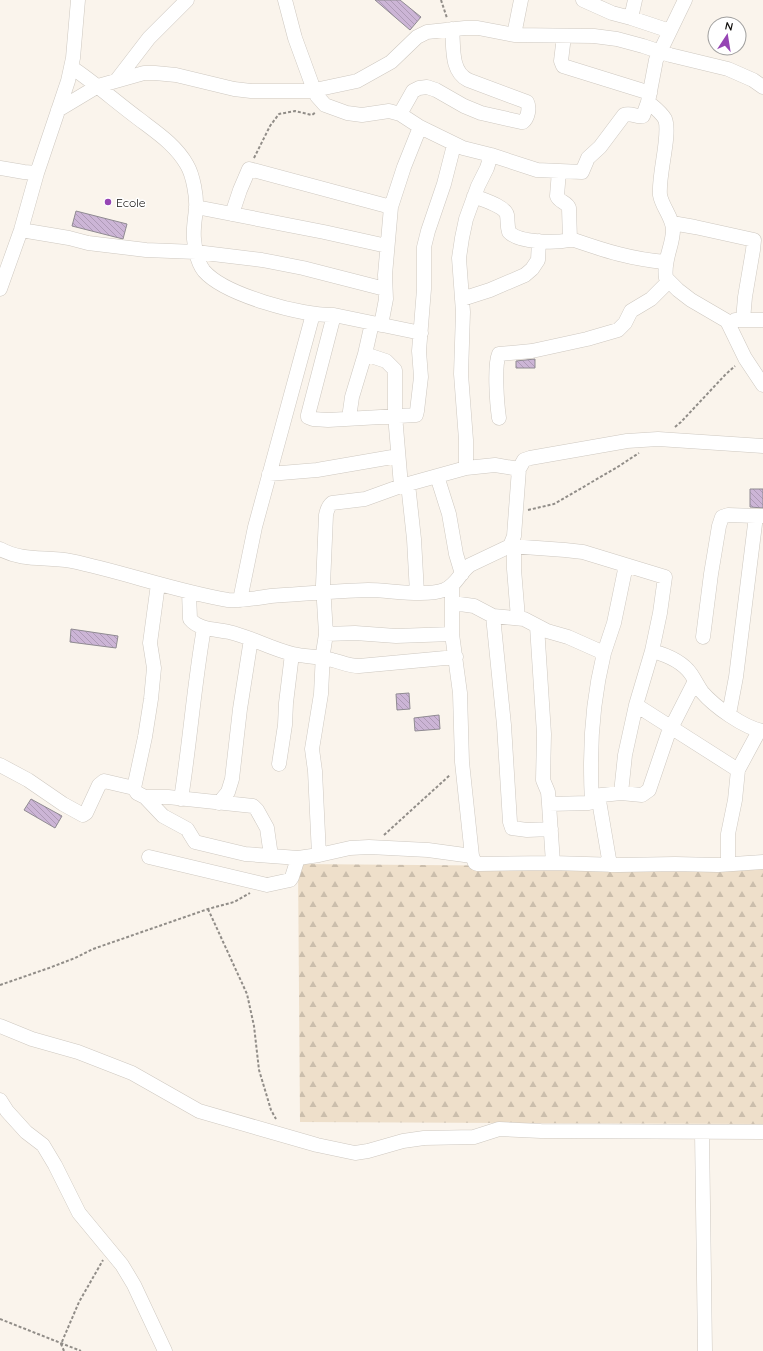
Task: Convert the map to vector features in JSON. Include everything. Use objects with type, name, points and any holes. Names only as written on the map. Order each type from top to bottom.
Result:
[{"type":"street","points":[[0,289],[21,230],[37,173],[67,86],[72,67],[78,0]]},
{"type":"street","points":[[116,81],[148,38],[187,0]]},
{"type":"street","points":[[285,0],[295,38],[314,90],[317,96],[325,104],[347,113],[362,115],[389,111],[400,114],[454,145],[492,155],[537,170],[559,171],[583,171],[588,158],[600,147],[621,117],[627,113],[643,116],[649,98],[653,69],[659,51],[685,0]]},
{"type":"street","points":[[514,35],[521,0]]},
{"type":"street","points":[[583,0],[612,13],[670,31]]},
{"type":"street","points":[[631,18],[635,0]]},
{"type":"street","points":[[58,110],[98,86],[144,73],[176,76],[234,89],[251,91],[279,92],[314,90],[357,81],[391,62],[417,38],[427,32],[465,28],[478,28],[514,35],[594,36],[617,39],[685,59],[728,69],[753,80],[763,87]]},
{"type":"street","points":[[400,114],[413,91],[419,88],[427,88],[436,90],[464,106],[481,113],[521,122],[526,119],[528,106],[527,102],[460,76],[455,65],[452,29]]},
{"type":"street","points":[[564,36],[561,61],[563,66],[649,98],[664,117],[666,126],[660,194],[661,201],[672,223],[672,235],[665,262],[665,275],[669,281],[691,300],[728,321],[763,320]]},
{"type":"street","points":[[72,67],[155,130],[179,153],[188,166],[193,181],[196,207],[193,228],[196,252],[198,262],[204,271],[223,285],[261,301],[313,314],[334,315],[421,333]]},
{"type":"street","points":[[349,418],[352,397],[365,354],[386,304],[385,275],[391,207],[404,167],[420,126]]},
{"type":"street","points":[[334,315],[308,416],[311,419],[320,420],[415,415],[417,413],[421,377],[419,351],[424,289],[424,247],[454,145]]},
{"type":"street","points":[[466,468],[466,440],[461,374],[463,312],[459,263],[462,238],[474,196],[488,168],[492,155]]},
{"type":"street","points":[[0,168],[37,173]]},
{"type":"street","points":[[232,214],[249,169],[391,207]]},
{"type":"street","points":[[559,171],[557,198],[569,207],[570,240]]},
{"type":"street","points":[[474,196],[504,210],[507,214],[508,229],[511,234],[517,237],[539,241],[560,242],[574,240],[627,257],[665,262]]},
{"type":"street","points":[[196,207],[387,246]]},
{"type":"street","points":[[672,223],[754,240],[743,320]]},
{"type":"street","points":[[21,230],[69,238],[88,243],[146,250],[196,252],[262,260],[303,268],[385,289]]},
{"type":"street","points":[[462,299],[490,290],[525,275],[532,270],[538,260],[539,241]]},
{"type":"street","points":[[499,418],[496,386],[499,354],[532,352],[618,330],[625,324],[631,311],[653,297],[669,281]]},
{"type":"street","points":[[240,600],[269,474],[313,314]]},
{"type":"street","points":[[728,321],[745,358],[763,385]]},
{"type":"street","points":[[365,354],[386,360],[394,370],[394,415],[398,456],[414,539],[417,592]]},
{"type":"street","points":[[518,618],[512,546],[519,469],[524,460],[628,441],[658,440],[763,446]]},
{"type":"street","points":[[269,474],[316,470],[398,456]]},
{"type":"street","points":[[319,855],[315,770],[312,749],[321,694],[322,658],[326,634],[324,593],[326,515],[328,506],[332,503],[365,499],[404,485],[466,468],[495,465],[519,469]]},
{"type":"street","points":[[437,476],[449,514],[456,554],[462,574]]},
{"type":"street","points":[[703,637],[711,574],[719,526],[722,517],[728,515],[759,516],[736,677],[729,714]]},
{"type":"street","points":[[0,549],[19,556],[70,561],[224,600],[367,590],[417,592],[442,591],[452,586],[470,565],[512,546],[574,551],[664,576],[666,579],[652,651],[636,705],[625,755],[621,793]]},
{"type":"street","points":[[610,865],[595,795],[590,744],[592,712],[596,690],[604,653],[614,623],[626,565]]},
{"type":"street","points":[[158,584],[150,643],[154,668],[151,699],[145,737],[134,788],[137,793],[145,797],[163,816],[187,829],[195,842],[238,852],[298,858],[350,848],[369,847],[428,850],[472,856]]},
{"type":"street","points":[[452,586],[452,634],[460,693],[462,762],[472,856],[475,863],[610,865],[728,864],[763,862]]},
{"type":"street","points":[[189,592],[190,619],[204,628],[230,632],[292,654],[333,660],[344,664],[364,666],[456,657]]},
{"type":"street","points":[[452,603],[474,606],[492,616],[518,618],[529,621],[547,631],[568,637],[604,653]]},
{"type":"street","points":[[492,616],[504,725],[510,822],[512,828],[518,830],[551,829]]},
{"type":"street","points":[[537,626],[544,734],[543,780],[548,792],[553,863]]},
{"type":"street","points":[[181,799],[189,747],[195,682],[204,628]]},
{"type":"street","points":[[326,634],[355,633],[396,636],[452,634]]},
{"type":"street","points":[[219,803],[228,792],[232,779],[240,709],[251,639]]},
{"type":"street","points":[[652,651],[679,662],[686,668],[709,699],[742,723],[761,731],[738,770],[735,800],[728,834],[728,864]]},
{"type":"street","points":[[279,764],[286,721],[286,702],[292,654]]},
{"type":"street","points":[[595,795],[621,793],[642,795],[649,790],[671,727],[695,681]]},
{"type":"street","points":[[636,705],[738,770]]},
{"type":"street","points":[[0,765],[28,780],[63,804],[83,815],[86,813],[99,785],[104,781],[134,788]]},
{"type":"street","points":[[549,804],[589,804],[592,802],[595,795]]},
{"type":"street","points":[[145,797],[162,796],[253,806],[256,808],[267,828],[271,856]]},
{"type":"street","points":[[149,857],[267,885],[288,882],[291,880],[298,858]]},
{"type":"street","points":[[0,1026],[32,1039],[78,1052],[132,1073],[198,1111],[317,1145],[355,1153],[368,1151],[403,1141],[424,1138],[474,1137],[499,1129],[541,1131],[763,1132]]},
{"type":"street","points":[[0,1100],[7,1111],[26,1132],[43,1145],[56,1165],[78,1214],[122,1265],[134,1285],[165,1351]]},
{"type":"street","points":[[702,1132],[705,1351]]},
{"type":"path","points":[[441,0],[452,29]]},
{"type":"path","points":[[249,169],[270,126],[279,114],[295,111],[312,115],[325,104]]},
{"type":"path","points":[[369,847],[450,776],[462,762]]},
{"type":"path","points":[[0,985],[75,958],[93,949],[208,909],[234,902],[267,885]]},
{"type":"path","points":[[208,909],[247,994],[254,1026],[259,1070],[271,1110],[284,1136]]},
{"type":"path","points":[[64,1351],[61,1344],[79,1302],[108,1250]]},
{"type":"path","points":[[0,1319],[81,1351]]},
{"type":"green space","points":[[298,864],[763,868],[763,1124],[300,1122]]},
{"type":"building","points":[[375,0],[400,0],[421,17],[410,30]]},
{"type":"building","points":[[76,211],[127,224],[123,239],[72,226]]},
{"type":"building","points":[[535,359],[535,368],[516,368],[516,361]]},
{"type":"building","points":[[750,489],[763,489],[763,508],[750,507]]},
{"type":"building","points":[[71,629],[118,636],[116,648],[70,642]]},
{"type":"building","points":[[409,693],[410,709],[397,710],[396,694]]},
{"type":"building","points":[[439,715],[440,729],[415,731],[414,718]]},
{"type":"building","points":[[31,799],[62,816],[55,828],[24,810]]},
{"type":"place","name":"Ecole","points":[[108,202]]}]
